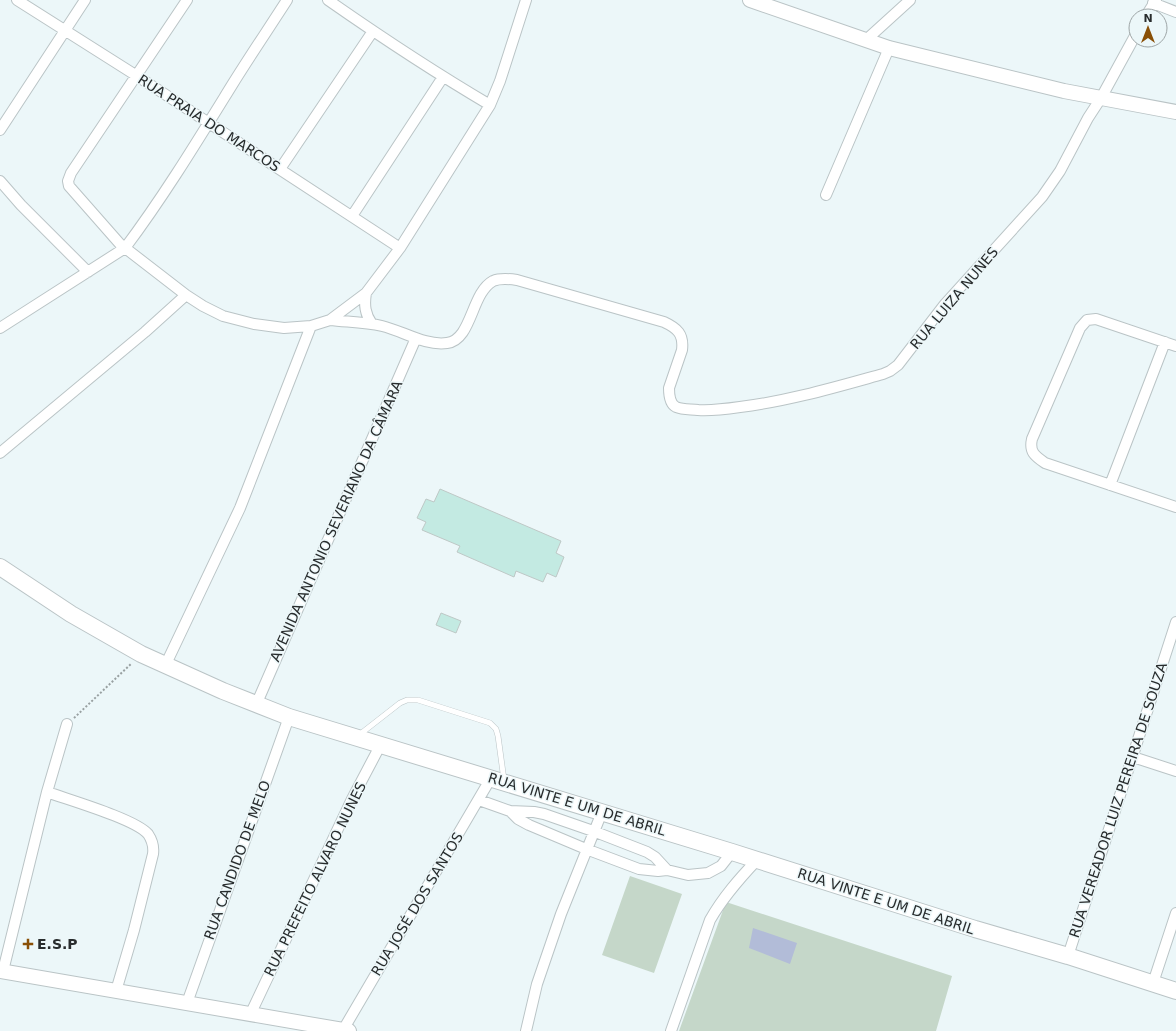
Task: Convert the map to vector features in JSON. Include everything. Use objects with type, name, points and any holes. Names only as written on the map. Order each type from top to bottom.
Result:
[{"type":"main road","name":"RUA VINTE E UM DE ABRIL","points":[[0,567],[70,614],[141,654],[165,666],[256,705],[289,717],[732,852],[1176,991]]},
{"type":"street","name":"RUA PRAIA DO MARCOS","points":[[17,0],[137,76],[400,248]]},
{"type":"street","points":[[0,130],[85,0]]},
{"type":"street","points":[[187,0],[71,173],[68,181],[69,186],[104,228],[125,248],[186,295],[223,316],[254,324],[284,328],[311,326],[330,320],[366,293],[400,248],[490,105],[500,81],[526,0]]},
{"type":"street","points":[[0,328],[125,248],[210,124],[232,84],[287,0]]},
{"type":"street","points":[[328,0],[443,77],[490,105]]},
{"type":"street","points":[[750,0],[889,48],[1057,89],[1176,112]]},
{"type":"street","points":[[866,40],[910,0]]},
{"type":"street","points":[[1155,2],[1176,12]]},
{"type":"street","points":[[280,169],[373,31]]},
{"type":"street","points":[[826,194],[889,48]]},
{"type":"street","name":"RUA LUIZA NUNES","points":[[416,338],[432,342],[447,343],[454,341],[465,329],[481,294],[486,287],[493,281],[508,279],[517,280],[664,322],[673,326],[682,339],[683,346],[669,388],[672,403],[676,407],[710,410],[759,405],[802,396],[883,374],[895,368],[945,304],[1042,197],[1060,171],[1088,118],[1101,98],[1128,48]]},
{"type":"street","points":[[352,216],[443,77]]},
{"type":"street","points":[[0,181],[88,272]]},
{"type":"street","points":[[366,293],[366,312],[372,324]]},
{"type":"street","points":[[0,453],[145,332],[186,295]]},
{"type":"street","points":[[1176,346],[1096,319],[1089,319],[1080,328],[1032,439],[1031,446],[1033,454],[1045,462],[1176,507]]},
{"type":"street","points":[[330,320],[372,324],[398,330],[416,338]]},
{"type":"street","points":[[165,666],[240,508],[311,326]]},
{"type":"street","name":"AVENIDA ANTONIO SEVERIANO DA CÂMARA","points":[[256,705],[416,338]]},
{"type":"street","points":[[1110,484],[1165,342]]},
{"type":"street","name":"RUA VEREADOR LUIZ PEREIRA DE SOUZA","points":[[1068,956],[1176,622]]},
{"type":"street","name":"RUA CANDIDO DE MELO","points":[[187,1003],[289,717]]},
{"type":"street","points":[[68,724],[47,792],[2,971],[346,1030]]},
{"type":"street","name":"RUA PREFEITO ALVARO NUNES","points":[[250,1014],[352,799],[381,744]]},
{"type":"street","points":[[1133,757],[1176,771]]},
{"type":"street","name":"RUA JOSÉ DOS SANTOS","points":[[346,1030],[479,800],[498,780]]},
{"type":"street","points":[[47,792],[135,824],[144,830],[151,838],[153,854],[134,930],[116,991]]},
{"type":"street","points":[[479,800],[510,811],[544,814],[593,831],[647,852],[655,857],[668,870]]},
{"type":"street","points":[[510,811],[528,826],[639,869],[658,871],[668,870],[688,875],[708,873],[721,866],[732,852]]},
{"type":"street","points":[[526,1031],[537,984],[561,914],[593,831],[602,812]]},
{"type":"street","points":[[670,1031],[710,920],[728,891],[757,860]]},
{"type":"street","points":[[1153,983],[1176,913]]},
{"type":"lane","points":[[357,737],[400,703],[407,700],[418,700],[490,723],[496,729],[498,736],[498,780]]},
{"type":"path","points":[[68,724],[141,654]]},
{"type":"green space","points":[[630,876],[682,894],[654,973],[602,955]]},
{"type":"green space","points":[[726,902],[952,976],[936,1031],[679,1031]]},
{"type":"water","points":[[753,928],[797,943],[790,964],[749,948]]},
{"type":"building","points":[[440,489],[561,541],[556,553],[564,557],[556,577],[547,573],[543,582],[516,571],[514,577],[457,552],[460,546],[422,530],[426,522],[417,518],[426,499],[434,502]]},
{"type":"building","points":[[441,613],[461,621],[456,633],[436,625]]},
{"type":"place","name":"E.S.P","points":[[28,944]]}]
